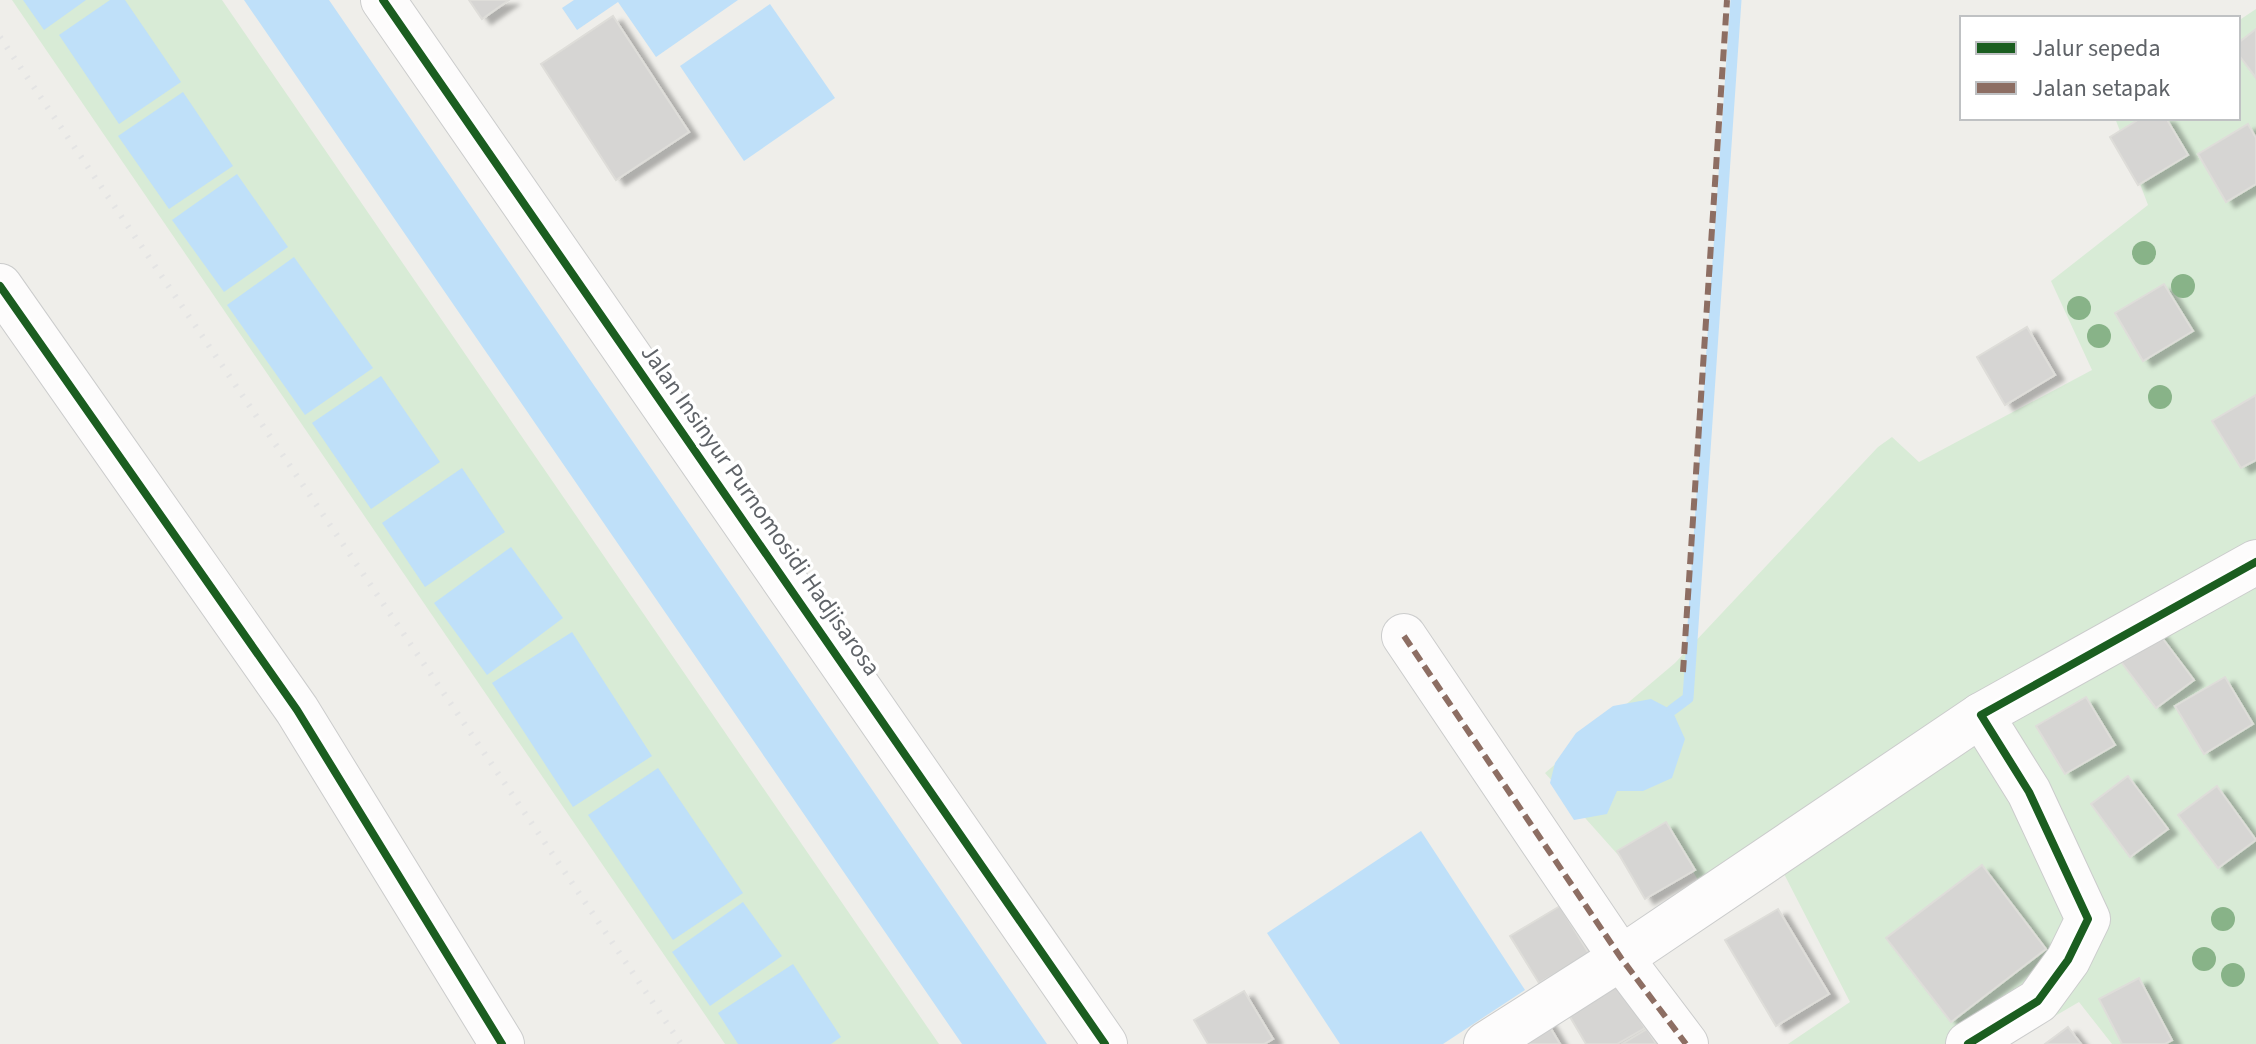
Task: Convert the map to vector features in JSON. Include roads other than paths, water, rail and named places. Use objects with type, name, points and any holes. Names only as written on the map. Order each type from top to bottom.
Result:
[{"type":"street","name":"Jalan Insinyur Purnomosidi Hadjisarosa","points":[[383,0],[1105,1044]]},
{"type":"street","points":[[0,286],[297,710],[502,1044]]},
{"type":"street","points":[[1486,1044],[1621,958],[1981,715],[2254,567]]},
{"type":"street","points":[[1404,636],[1621,958],[1686,1044]]},
{"type":"street","points":[[1977,1042],[2038,1001],[2068,960],[2088,919],[2029,792],[1981,715]]},
{"type":"water","points":[[23,0],[86,0],[44,30]]},
{"type":"water","points":[[110,0],[125,0],[181,82],[119,124],[59,35]]},
{"type":"water","points":[[244,0],[329,0],[1047,1044],[962,1044]]},
{"type":"water","points":[[574,0],[738,0],[656,57],[618,2],[577,30],[562,8]]},
{"type":"water","points":[[770,4],[835,98],[744,161],[680,66]]},
{"type":"water","points":[[183,92],[233,166],[169,209],[118,136]]},
{"type":"water","points":[[237,174],[288,247],[224,292],[172,220]]},
{"type":"water","points":[[294,257],[373,368],[305,415],[227,305]]},
{"type":"water","points":[[381,376],[440,462],[371,509],[312,423]]},
{"type":"water","points":[[462,468],[505,532],[425,587],[382,523]]},
{"type":"water","points":[[511,547],[563,618],[487,675],[434,603]]},
{"type":"water","points":[[572,632],[652,756],[573,807],[492,683]]},
{"type":"water","points":[[1651,699],[1672,710],[1685,739],[1672,778],[1643,791],[1617,791],[1607,814],[1574,820],[1550,783],[1555,763],[1576,733],[1613,706]]},
{"type":"water","points":[[658,768],[743,893],[673,940],[588,815]]},
{"type":"water","points":[[1421,831],[1525,990],[1443,1044],[1340,1044],[1267,933]]},
{"type":"water","points":[[743,902],[782,956],[710,1006],[672,952]]},
{"type":"water","points":[[793,964],[841,1037],[831,1044],[738,1044],[718,1013]]},
{"type":"waterway","points":[[1672,710],[1688,698],[1736,0]]},
{"type":"railway","points":[[0,37],[681,1044]]}]
